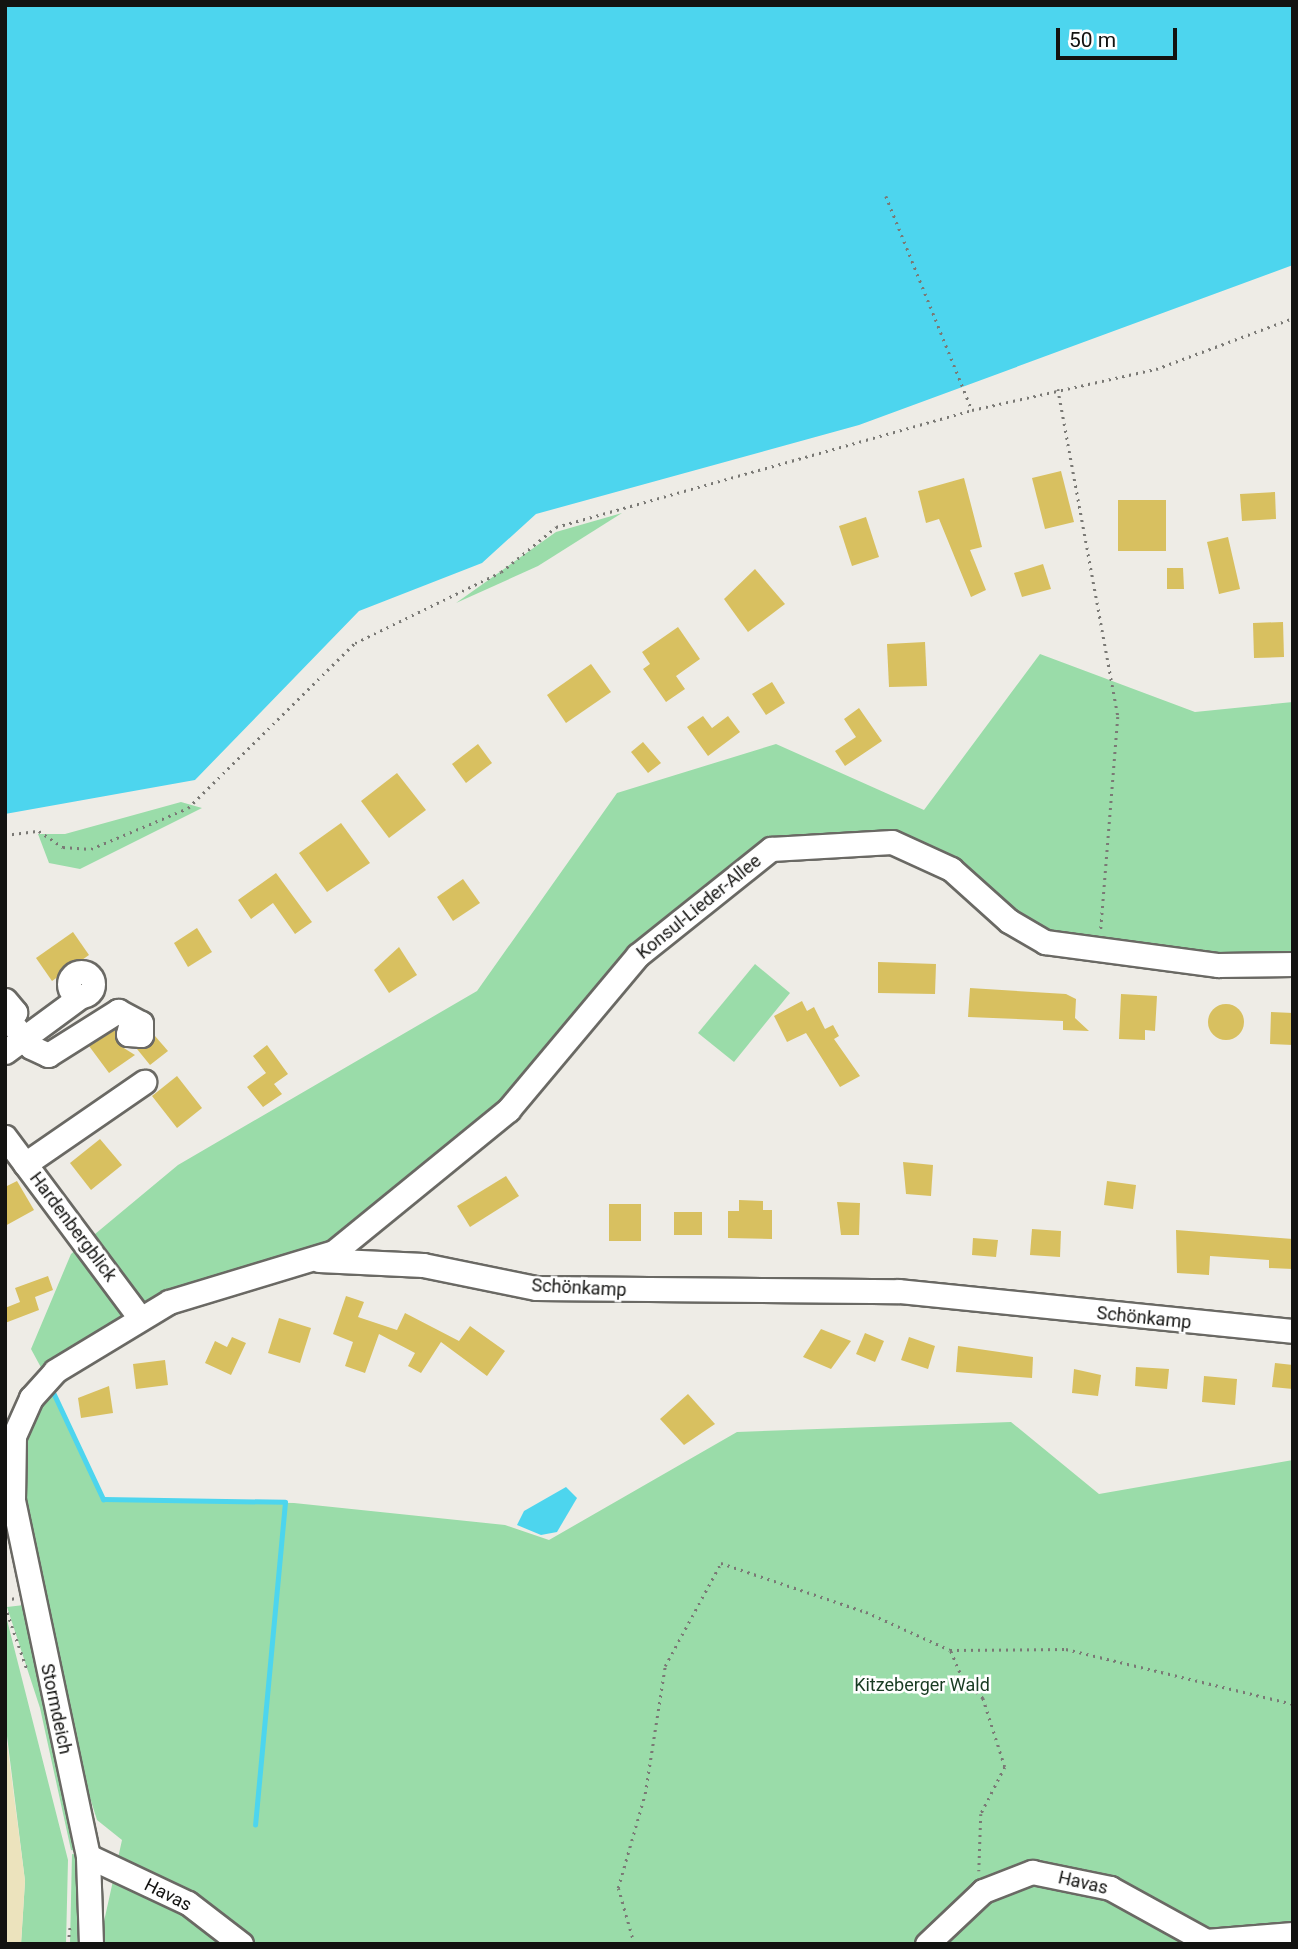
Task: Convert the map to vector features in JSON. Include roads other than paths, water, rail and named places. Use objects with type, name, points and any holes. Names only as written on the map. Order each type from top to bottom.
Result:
[{"type":"street","name":"Konsul-Lieder-Allee","points":[[319,1260],[508,1110],[638,956],[771,849],[892,842],[951,869],[1009,921],[1045,942],[1218,965],[1293,964]]},
{"type":"street","points":[[81,996],[15,1027],[54,1055],[112,1013],[122,1012],[131,1022]]},
{"type":"street","points":[[25,1164],[144,1082]]},
{"type":"street","name":"Hardenbergblick","points":[[5,1137],[140,1318]]},
{"type":"street","name":"Schönkamp","points":[[23,1563],[12,1453],[26,1409],[55,1371],[140,1318],[194,1292],[319,1260],[423,1265],[536,1288],[899,1291],[1293,1331]]},
{"type":"street","name":"Stormdeich","points":[[23,1563],[88,1856],[91,1944]]},
{"type":"street","name":"Havas","points":[[88,1856],[188,1903],[241,1944]]},
{"type":"street","name":"Havas","points":[[927,1944],[983,1891],[1032,1872],[1110,1888],[1206,1941],[1293,1934]]},
{"type":"water","points":[[5,5],[1293,5],[1293,265],[859,425],[536,514],[482,563],[359,611],[195,780],[5,814]]},
{"type":"water","points":[[566,1487],[577,1498],[557,1532],[541,1535],[517,1525],[524,1511]]},
{"type":"waterway","points":[[51,1388],[103,1499],[285,1502],[255,1825]]},
{"type":"park label","name":"Kitzeberger Wald","points":[[922,1685]]}]
